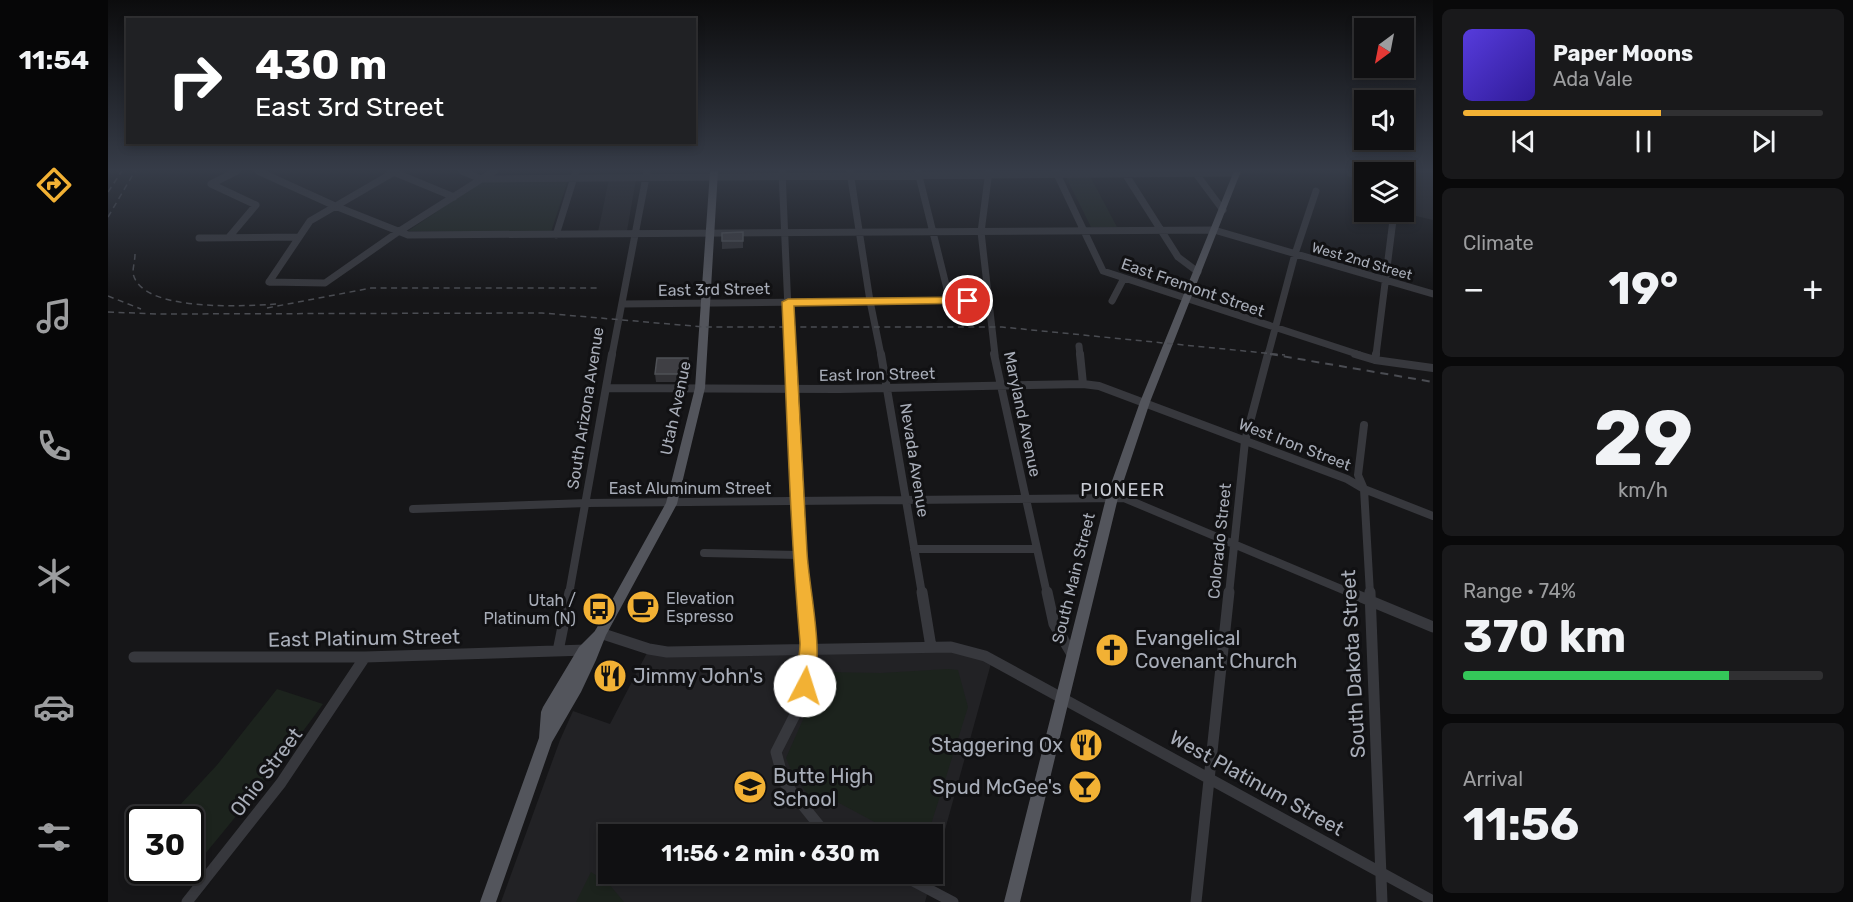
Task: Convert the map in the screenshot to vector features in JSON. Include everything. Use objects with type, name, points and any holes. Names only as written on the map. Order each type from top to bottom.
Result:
[{"type":"main road","name":"Utah Avenue","points":[[546,738],[548,712],[590,650],[671,504],[700,387],[712,213]]},
{"type":"main road","name":"South Main Street","points":[[1012,902],[1112,498],[1145,402],[1222,213]]},
{"type":"main road","name":"Utah Avenue","points":[[546,738],[569,700],[590,650]]},
{"type":"main road","points":[[488,902],[546,738]]},
{"type":"street","points":[[230,237],[249,213]]},
{"type":"street","points":[[323,213],[310,221],[269,282],[325,283],[427,213]]},
{"type":"street","name":"West 2nd Street","points":[[352,213],[398,232],[420,236],[1214,230],[1433,294]]},
{"type":"street","points":[[555,235],[562,213]]},
{"type":"street","name":"South Arizona Avenue","points":[[558,651],[641,213]]},
{"type":"street","points":[[785,213],[800,555],[808,648],[803,699],[776,752],[784,782],[818,824]]},
{"type":"street","name":"Nevada Avenue","points":[[857,213],[870,302],[888,387],[931,647]]},
{"type":"street","points":[[929,213],[950,301]]},
{"type":"street","name":"Maryland Avenue","points":[[984,213],[981,232],[987,300],[1000,387],[1054,624],[1073,656]]},
{"type":"street","points":[[1075,213],[1084,232]]},
{"type":"street","points":[[1150,213],[1178,257],[1198,272]]},
{"type":"street","name":"Colorado Street","points":[[1196,902],[1245,441],[1295,254],[1309,213]]},
{"type":"street","points":[[1375,360],[1383,280],[1392,222]]},
{"type":"street","name":"East Fremont Street","points":[[1084,232],[1103,271],[1375,360],[1433,368]]},
{"type":"street","points":[[199,238],[299,237]]},
{"type":"street","points":[[1112,301],[1124,278]]},
{"type":"street","name":"East 3rd Street","points":[[622,304],[987,300]]},
{"type":"street","points":[[1079,346],[1083,384]]},
{"type":"street","name":"East Iron Street","points":[[607,388],[1000,387],[1083,384],[1100,386],[1145,402]]},
{"type":"street","name":"West Iron Street","points":[[1145,402],[1347,480],[1433,516]]},
{"type":"street","name":"South Dakota Street","points":[[1364,425],[1358,475],[1364,489],[1371,602],[1382,902]]},
{"type":"street","name":"East Aluminum Street","points":[[412,509],[587,503],[908,502],[1124,498],[1433,627]]},
{"type":"street","points":[[914,549],[1036,549]]},
{"type":"street","points":[[704,554],[800,555]]},
{"type":"street","points":[[600,633],[649,649],[667,651],[951,647],[985,656],[1062,700]]},
{"type":"street","name":"East Platinum Street","points":[[134,657],[365,657],[590,650]]},
{"type":"street","name":"Ohio Street","points":[[187,902],[237,842],[326,723],[365,657]]},
{"type":"street","name":"West Platinum Street","points":[[1062,700],[1433,901]]},
{"type":"street","points":[[919,884],[953,902]]},
{"type":"shaded area","points":[[435,213],[557,213],[551,232],[408,231]]},
{"type":"shaded area","points":[[602,213],[630,213],[627,231],[598,232]]},
{"type":"shaded area","points":[[1084,213],[1110,213],[1117,227],[1091,227]]},
{"type":"shaded area","points":[[1414,213],[1433,213],[1433,220],[1414,216]]},
{"type":"shaded area","name":"Butte High School","points":[[649,649],[966,650],[992,660],[943,837],[943,824],[598,824],[598,884],[930,884],[925,902],[501,902],[560,740],[573,711],[610,724]]},
{"type":"shaded area","points":[[958,670],[968,707],[931,824],[878,824],[826,796],[812,800],[793,774],[786,758],[824,672],[881,673]]},
{"type":"shaded area","points":[[277,689],[323,704],[271,773],[204,855],[204,806],[179,806],[217,765]]},
{"type":"shaded area","points":[[591,872],[598,877],[598,884],[609,884],[624,902],[576,902]]},
{"type":"building","points":[[743,232],[743,241],[722,241],[722,233]]},
{"type":"building","points":[[657,358],[688,358],[687,374],[655,374]]},
{"type":"railway","points":[[108,217],[110,213]]},
{"type":"railway","points":[[135,254],[133,273],[140,286],[154,295],[174,301],[220,306],[276,304]]},
{"type":"railway","points":[[267,308],[371,288],[601,288]]},
{"type":"railway","points":[[108,296],[141,309]]},
{"type":"railway","points":[[108,312],[157,314],[542,313],[704,327],[1002,327],[1285,355]]},
{"type":"railway","points":[[1270,354],[1433,382]]},
{"type":"place","name":"Elevation Espresso","points":[[643,607]]},
{"type":"place","name":"Utah / Platinum (N)","points":[[599,609]]},
{"type":"place","name":"Evangelical Covenant Church","points":[[1112,650]]},
{"type":"place","name":"Jimmy John's","points":[[610,676]]},
{"type":"place","name":"Staggering Ox","points":[[1086,745]]},
{"type":"place","name":"Butte High School","points":[[750,787]]},
{"type":"place","name":"Spud McGee's","points":[[1085,787]]},
{"type":"district","name":"PIONEER","points":[[1123,490]]},
{"type":"route","points":[[805,686],[808,648],[800,555],[788,302],[968,301]]}]
